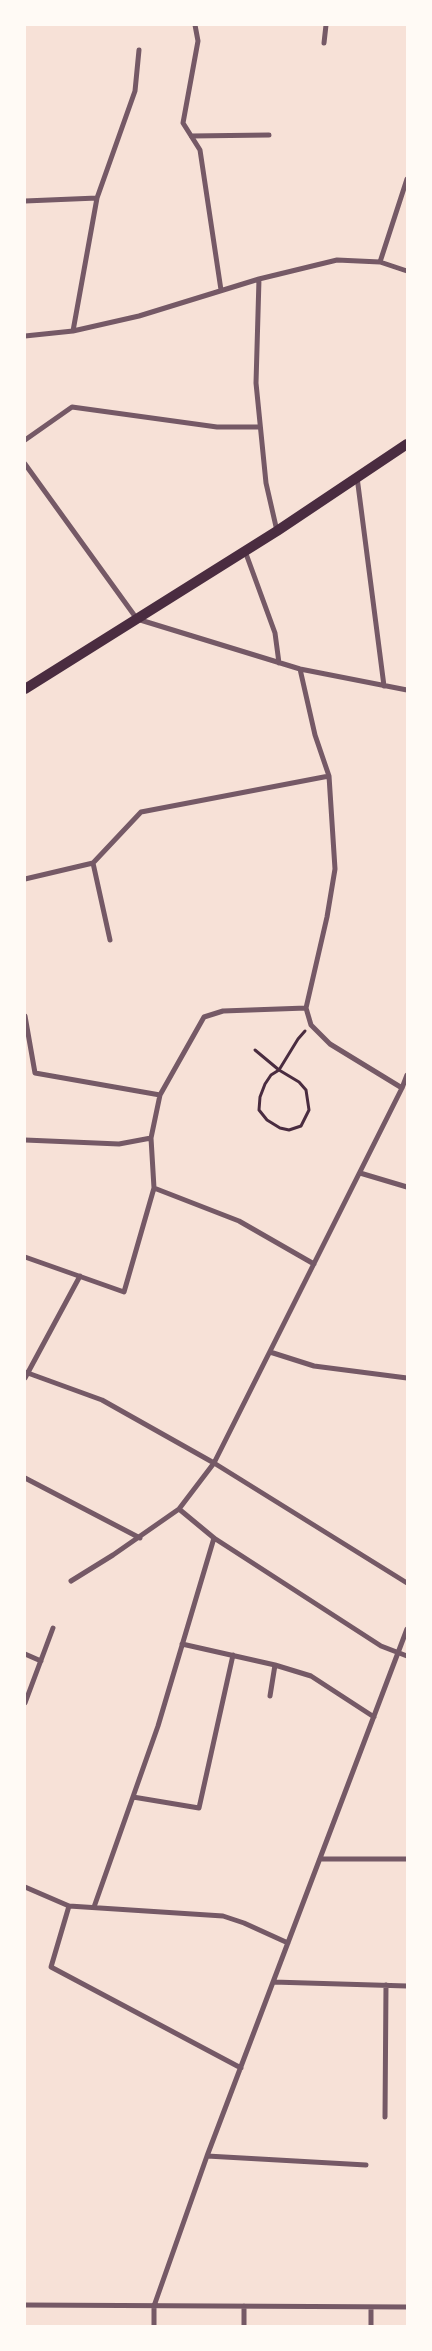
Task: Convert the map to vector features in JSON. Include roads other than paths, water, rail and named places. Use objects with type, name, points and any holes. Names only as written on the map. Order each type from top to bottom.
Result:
[{"type":"main road","points":[[25,689],[277,531],[407,444]]},
{"type":"street","points":[[195,25],[198,42],[183,123],[200,150],[221,290]]},
{"type":"street","points":[[324,43],[326,25]]},
{"type":"street","points":[[73,331],[97,198],[134,91],[140,50]]},
{"type":"street","points":[[191,136],[270,135]]},
{"type":"street","points":[[380,262],[407,179]]},
{"type":"street","points":[[25,201],[97,198]]},
{"type":"street","points":[[25,336],[73,331],[139,316],[258,279],[337,260],[380,262],[407,271]]},
{"type":"street","points":[[258,279],[256,383],[266,483],[277,531]]},
{"type":"street","points":[[25,440],[72,407],[217,427],[260,427]]},
{"type":"street","points":[[25,464],[137,619],[300,669],[407,690]]},
{"type":"street","points":[[357,477],[384,686]]},
{"type":"street","points":[[245,551],[274,633],[279,663]]},
{"type":"street","points":[[300,669],[316,735],[329,776],[335,869],[327,917],[306,1008],[311,1025],[330,1044],[402,1088]]},
{"type":"street","points":[[25,879],[93,863],[141,812],[329,776]]},
{"type":"street","points":[[93,863],[110,940]]},
{"type":"street","points":[[25,1257],[124,1292],[154,1188],[151,1138],[160,1095],[204,1017],[223,1011],[306,1008]]},
{"type":"street","points":[[25,1016],[36,1073],[160,1095]]},
{"type":"street","points":[[71,1580],[140,1538],[179,1510],[214,1464],[407,1075]]},
{"type":"street","points":[[25,1140],[118,1144],[151,1138]]},
{"type":"street","points":[[360,1173],[407,1187]]},
{"type":"street","points":[[154,1188],[238,1221],[314,1264]]},
{"type":"street","points":[[80,1276],[26,1374],[102,1400],[214,1464],[407,1583]]},
{"type":"street","points":[[270,1352],[314,1366],[407,1378]]},
{"type":"street","points":[[25,1478],[140,1538]]},
{"type":"street","points":[[179,1510],[214,1538],[382,1646],[407,1656]]},
{"type":"street","points":[[94,1907],[158,1726],[214,1538]]},
{"type":"street","points":[[25,1703],[53,1628]]},
{"type":"street","points":[[154,2326],[154,2306],[207,2156],[407,1629]]},
{"type":"street","points":[[182,1644],[276,1665],[311,1676],[374,1717]]},
{"type":"street","points":[[25,1654],[41,1661]]},
{"type":"street","points":[[133,1797],[199,1808],[233,1655]]},
{"type":"street","points":[[270,1696],[276,1665]]},
{"type":"street","points":[[320,1859],[407,1859]]},
{"type":"street","points":[[25,1887],[69,1906],[223,1916],[244,1923],[288,1943]]},
{"type":"street","points":[[69,1906],[51,1968],[240,2068]]},
{"type":"street","points":[[273,1982],[407,1986]]},
{"type":"street","points":[[385,2117],[386,1985]]},
{"type":"street","points":[[207,2156],[366,2165]]},
{"type":"street","points":[[25,2305],[407,2307]]},
{"type":"street","points":[[244,2306],[244,2326]]},
{"type":"street","points":[[371,2307],[371,2326]]}]
